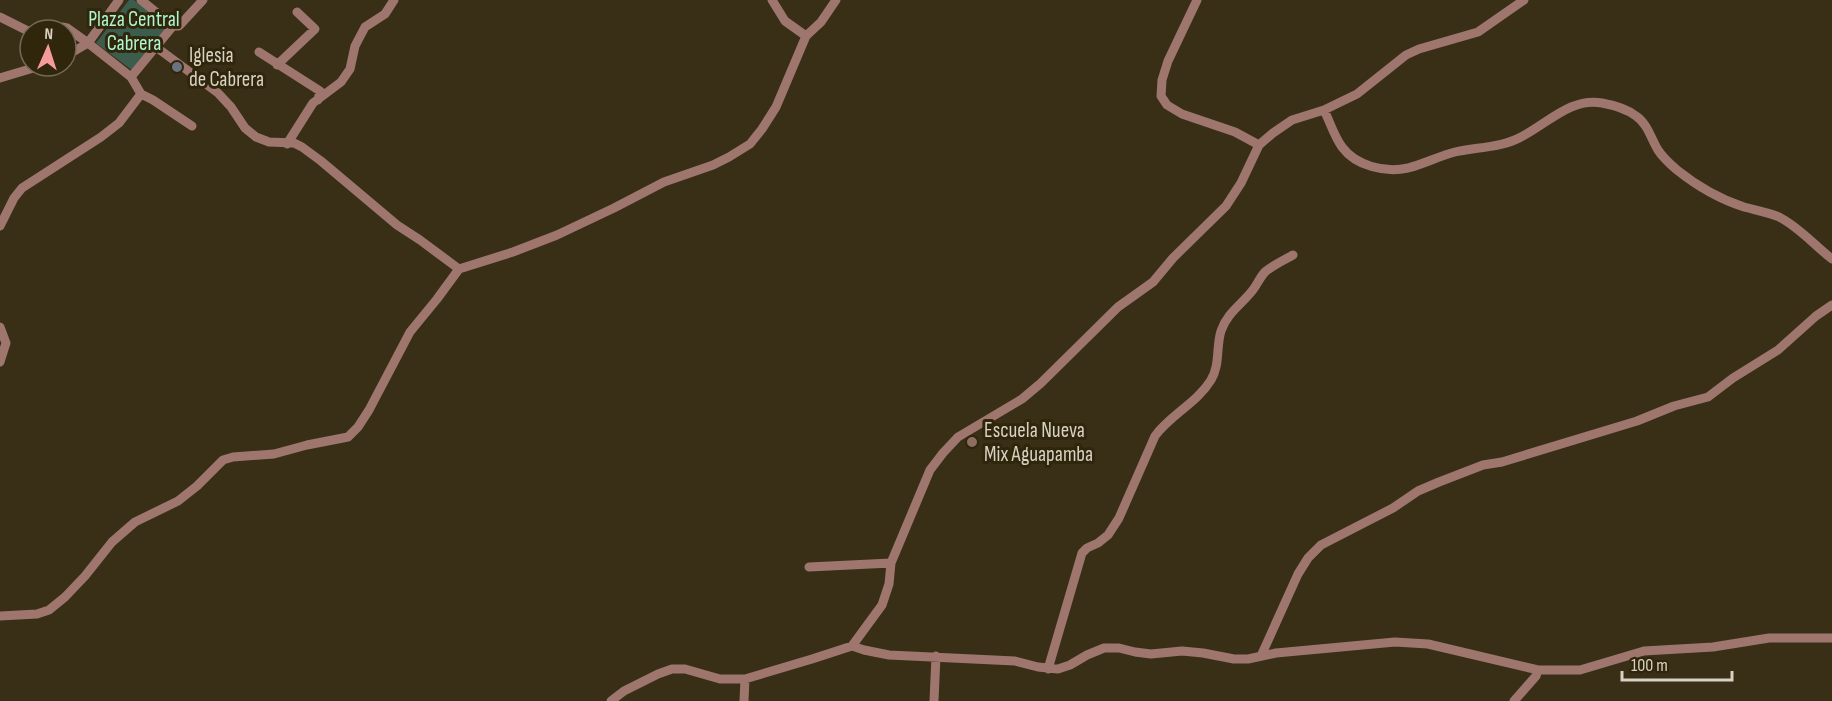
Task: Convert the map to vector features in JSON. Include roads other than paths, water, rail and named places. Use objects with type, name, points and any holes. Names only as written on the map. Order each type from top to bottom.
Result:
[{"type":"street","points":[[78,49],[88,43],[119,0]]},
{"type":"street","points":[[141,0],[173,26],[179,26],[203,0]]},
{"type":"street","points":[[287,144],[313,103],[341,82],[350,69],[355,46],[366,27],[385,14],[394,0]]},
{"type":"street","points":[[772,0],[785,21],[806,36]]},
{"type":"street","points":[[0,616],[37,614],[49,610],[85,576],[112,542],[135,522],[178,501],[224,460],[233,457],[274,454],[348,437],[369,410],[410,332],[459,269],[557,235],[664,182],[714,165],[750,144],[776,107],[806,36],[821,22],[836,0]]},
{"type":"street","points":[[1197,0],[1168,61],[1162,80],[1161,96],[1167,105],[1182,114],[1235,132],[1259,145]]},
{"type":"street","points":[[611,701],[624,691],[672,669],[685,669],[720,679],[745,679],[852,646],[882,605],[889,584],[891,563],[930,470],[943,453],[958,437],[1022,399],[1118,307],[1153,282],[1173,258],[1226,206],[1241,183],[1259,145],[1292,120],[1324,110],[1357,94],[1407,55],[1419,49],[1478,32],[1524,0]]},
{"type":"street","points":[[277,65],[315,29],[297,12]]},
{"type":"street","points":[[0,17],[18,26]]},
{"type":"street","points":[[131,76],[173,26]]},
{"type":"street","points":[[78,36],[131,76],[141,94],[192,126]]},
{"type":"street","points":[[156,47],[218,93],[231,106],[244,128],[256,137],[269,142],[294,143],[311,154],[397,225],[459,269]]},
{"type":"street","points":[[259,52],[320,91],[318,100]]},
{"type":"street","points":[[0,78],[18,73]]},
{"type":"street","points":[[0,226],[14,198],[22,188],[119,123],[141,94]]},
{"type":"street","points":[[1324,110],[1341,147],[1349,155],[1376,168],[1394,170],[1456,152],[1506,144],[1565,110],[1589,101],[1620,108],[1638,116],[1657,149],[1678,171],[1712,194],[1744,207],[1777,216],[1791,224],[1832,259]]},
{"type":"street","points":[[1048,669],[1083,553],[1108,534],[1119,518],[1161,427],[1201,393],[1211,380],[1216,369],[1221,330],[1227,317],[1252,292],[1265,272],[1293,255]]},
{"type":"street","points":[[1261,656],[1298,574],[1308,558],[1321,545],[1393,508],[1419,491],[1482,465],[1502,462],[1708,397],[1733,378],[1778,350],[1832,305]]},
{"type":"street","points":[[0,327],[6,343],[0,362]]},
{"type":"street","points":[[808,567],[891,563]]},
{"type":"street","points":[[852,646],[889,655],[1015,661],[1048,669],[1058,669],[1104,648],[1119,648],[1151,654],[1182,651],[1248,659],[1395,642],[1428,644],[1538,670],[1580,670],[1644,651],[1713,647],[1769,638],[1832,638]]},
{"type":"street","points":[[934,701],[936,656]]},
{"type":"street","points":[[1514,701],[1536,676],[1538,670]]},
{"type":"street","points":[[744,701],[745,679]]},
{"type":"place","name":"Iglesia de Cabrera","points":[[177,67]]},
{"type":"place","name":"Escuela Nueva Mix Aguapamba","points":[[972,442]]},
{"type":"park label","name":"Plaza Central Cabrera","points":[[134,31]]}]
